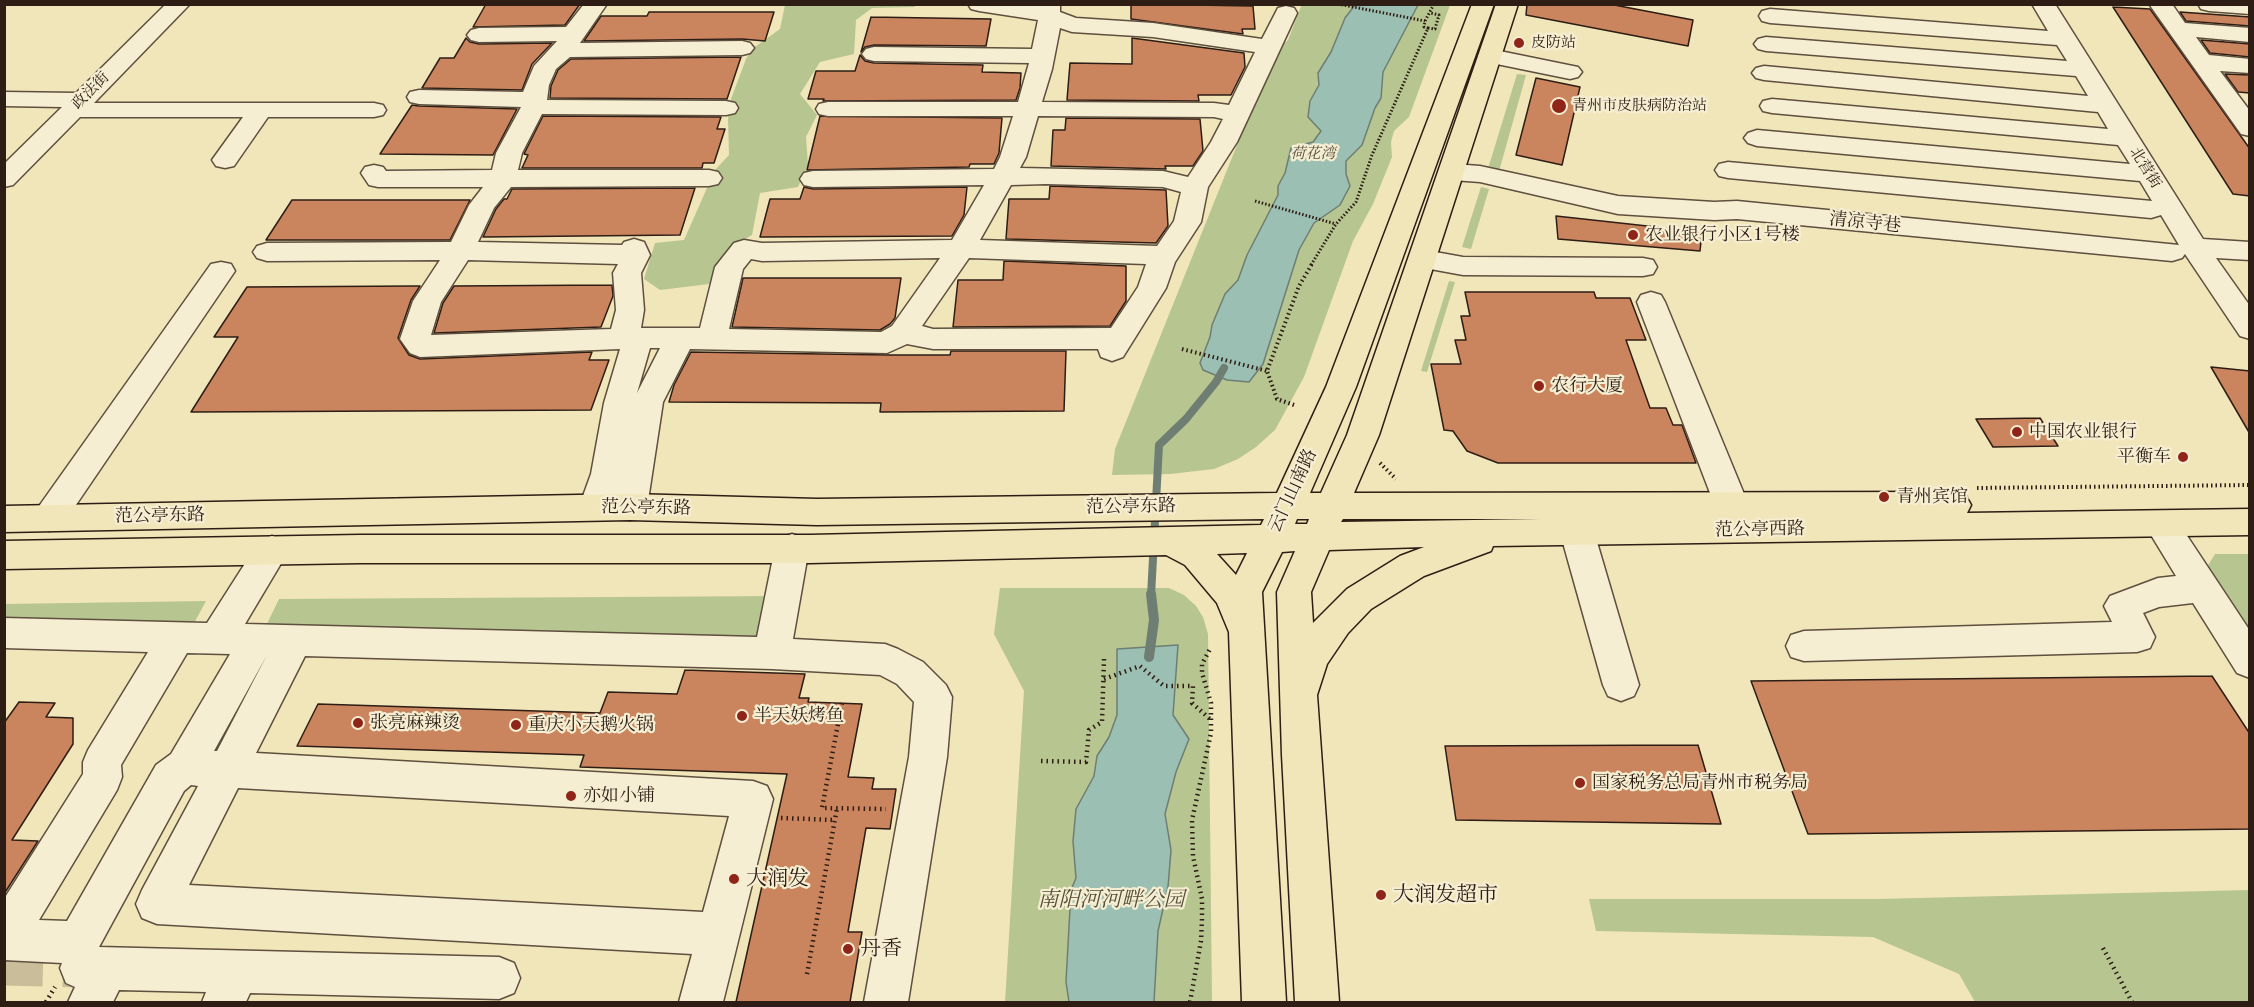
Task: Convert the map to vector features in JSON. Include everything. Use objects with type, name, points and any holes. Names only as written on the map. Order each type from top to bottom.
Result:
[{"type":"main road","name":"云门山南路","points":[[1317,1002],[1294,592],[1364,435],[1453,172],[1478,54],[1482,4]]},
{"type":"main road","name":"云门山南路","points":[[1264,1002],[1245,592],[1341,387],[1478,54],[1507,4]]},
{"type":"main road","name":"范公亭西路","points":[[1279,522],[1732,506],[2250,504]]},
{"type":"main road","name":"范公亭东路","points":[[4,519],[596,507],[817,512],[1170,506],[1279,522]]},
{"type":"main road","name":"范公亭东路","points":[[4,555],[272,550],[801,548],[1169,541],[1279,522]]},
{"type":"main road","name":"范公亭西路","points":[[1325,522],[1508,533],[2250,522]]},
{"type":"main road","points":[[1299,705],[1309,662],[1335,622],[1359,599],[1412,566],[1508,533]]},
{"type":"main road","points":[[1169,541],[1197,555],[1232,595],[1246,631]]},
{"type":"street","name":"政法街","points":[[4,179],[179,4]]},
{"type":"street","points":[[597,4],[569,42],[546,66],[537,85],[534,103],[509,153],[503,178],[482,205],[460,251],[427,301],[415,339],[420,346],[680,338],[887,343],[902,333],[961,249],[1013,157],[1029,111],[1043,56],[1050,10]]},
{"type":"street","points":[[979,4],[1050,10],[1072,25],[1153,30],[1269,47]]},
{"type":"street","name":"北营街","points":[[2043,4],[2149,174],[2184,251],[2250,329]]},
{"type":"street","points":[[2160,4],[2245,117]]},
{"type":"street","points":[[2209,4],[2250,7]]},
{"type":"street","points":[[902,333],[933,339],[1116,344],[1152,288],[1165,255],[1187,222],[1196,187],[1224,142],[1286,13]]},
{"type":"street","points":[[1770,16],[1845,13],[2065,39]]},
{"type":"street","points":[[1845,13],[1911,186]]},
{"type":"street","points":[[2178,29],[2250,35]]},
{"type":"street","points":[[479,35],[569,42],[742,48]]},
{"type":"street","points":[[1766,44],[2085,70]]},
{"type":"street","points":[[874,54],[1043,56]]},
{"type":"street","points":[[1478,54],[1570,72]]},
{"type":"street","points":[[2202,62],[2250,66]]},
{"type":"street","points":[[1764,73],[2106,105]]},
{"type":"street","points":[[419,97],[534,103],[726,108]]},
{"type":"street","points":[[4,99],[77,105],[261,110],[374,110]]},
{"type":"street","points":[[1772,106],[2127,138]]},
{"type":"street","points":[[828,109],[1029,111],[1107,108],[1214,110],[1237,114]]},
{"type":"street","points":[[225,160],[261,110]]},
{"type":"street","points":[[1756,138],[2149,174]]},
{"type":"street","points":[[1728,170],[2151,209]]},
{"type":"street","name":"清凉寺巷","points":[[1453,172],[1480,174],[1618,205],[1714,211],[1737,210],[2184,251],[2205,248],[2250,251]]},
{"type":"street","points":[[374,173],[378,179],[709,178]]},
{"type":"street","points":[[813,179],[1163,179],[1196,187]]},
{"type":"street","points":[[712,339],[729,267],[744,249],[762,252],[961,249],[1165,255]]},
{"type":"street","points":[[267,252],[635,251],[627,273],[631,339],[607,474],[596,507]]},
{"type":"street","points":[[1424,259],[1463,266],[1643,267]]},
{"type":"street","points":[[49,518],[221,270]]},
{"type":"street","points":[[1651,302],[1732,506]]},
{"type":"street","points":[[630,507],[648,402],[680,338]]},
{"type":"street","points":[[2162,525],[2250,662]]},
{"type":"street","points":[[1577,532],[1621,685]]},
{"type":"street","points":[[772,653],[801,548]]},
{"type":"street","points":[[218,637],[272,550]]},
{"type":"street","points":[[1804,646],[2137,637],[2122,606],[2158,593],[2201,587]]},
{"type":"street","points":[[4,633],[772,653],[885,660],[910,673],[933,697],[926,768],[886,1002]]},
{"type":"street","points":[[177,637],[102,762],[103,777],[4,939],[78,943],[170,778],[185,767],[276,640]]},
{"type":"street","points":[[276,640],[228,771],[157,904],[717,934]]},
{"type":"street","points":[[185,767],[753,799],[701,1002]]},
{"type":"street","points":[[92,980],[231,987],[499,978]]},
{"type":"path","points":[[1338,4],[1425,21]]},
{"type":"path","points":[[1431,14],[1434,4]]},
{"type":"path","points":[[1428,13],[1431,14],[1439,15],[1435,29],[1424,27],[1428,13]]},
{"type":"path","points":[[1437,23],[1445,24]]},
{"type":"path","points":[[1294,405],[1277,399],[1267,371],[1299,286],[1336,224],[1356,202],[1372,155],[1428,28]]},
{"type":"path","points":[[1255,201],[1336,224]]},
{"type":"path","points":[[1182,349],[1267,371]]},
{"type":"path","points":[[1364,435],[1387,472],[1400,482]]},
{"type":"path","points":[[1190,1002],[1201,941],[1202,919],[1202,899],[1192,856],[1192,820],[1209,748],[1211,703],[1202,673],[1202,664],[1210,649]]},
{"type":"path","points":[[1041,761],[1086,762],[1089,730],[1102,722],[1104,659]]},
{"type":"path","points":[[1104,679],[1140,666],[1164,686],[1193,686],[1192,703],[1210,720]]},
{"type":"path","points":[[842,703],[822,808],[892,809]]},
{"type":"path","points":[[807,974],[837,808]]},
{"type":"path","points":[[777,818],[835,820]]},
{"type":"path","points":[[2103,948],[2132,1002]]},
{"type":"green space","name":"荷花湾","points":[[1302,4],[1450,5],[1409,117],[1394,131],[1391,142],[1392,157],[1373,204],[1353,241],[1304,377],[1275,430],[1238,459],[1214,469],[1170,474],[1112,475],[1115,449],[1274,53],[1288,40]]},
{"type":"green space","points":[[785,5],[914,5],[915,7],[872,8],[856,20],[854,54],[820,62],[800,94],[817,115],[806,137],[808,165],[798,187],[760,193],[752,235],[732,247],[709,284],[660,290],[644,279],[655,243],[684,240],[715,170],[729,155],[728,118],[731,99],[746,59],[752,49],[780,29]]},
{"type":"green space","points":[[1517,74],[1526,75],[1498,175],[1487,172]]},
{"type":"green space","points":[[1481,187],[1489,189],[1471,249],[1462,247]]},
{"type":"green space","points":[[1449,281],[1455,282],[1427,372],[1421,371]]},
{"type":"green space","points":[[2215,554],[2249,554],[2249,633],[2207,567]]},
{"type":"green space","name":"南阳河河畔公园","points":[[1000,588],[1169,588],[1184,595],[1196,606],[1203,617],[1208,634],[1212,1002],[1005,1002],[1024,691],[994,634]]},
{"type":"green space","points":[[783,596],[770,639],[264,630],[279,599]]},
{"type":"green space","points":[[206,601],[193,625],[5,622],[4,604]]},
{"type":"green space","points":[[2249,890],[2249,1002],[1975,1002],[1959,974],[1873,937],[1596,931],[1589,899],[1877,899]]},
{"type":"water","points":[[1355,5],[1418,5],[1383,72],[1381,98],[1375,108],[1362,145],[1346,161],[1346,174],[1350,186],[1340,205],[1314,223],[1299,250],[1263,364],[1249,382],[1227,380],[1203,370],[1200,363],[1212,325],[1225,294],[1238,280],[1247,255],[1278,195],[1278,186],[1285,173],[1291,148],[1313,142],[1321,131],[1308,117],[1310,101],[1319,85],[1318,73],[1331,52],[1345,18]]},
{"type":"water","points":[[1178,645],[1173,715],[1189,739],[1176,772],[1165,814],[1171,850],[1168,887],[1158,931],[1154,1002],[1069,1002],[1066,982],[1071,890],[1076,878],[1073,841],[1076,809],[1094,776],[1097,756],[1109,737],[1117,715],[1117,649]]},
{"type":"building","points":[[486,4],[580,4],[565,25],[473,27]]},
{"type":"building","points":[[1131,4],[1253,6],[1255,29],[1242,29],[1243,34],[1131,19]]},
{"type":"building","points":[[1527,4],[1609,4],[1693,20],[1688,46],[1526,15]]},
{"type":"building","points":[[2113,7],[2150,9],[2250,149],[2250,196],[2233,194]]},
{"type":"building","points":[[649,12],[774,12],[765,41],[742,39],[584,41],[601,16],[647,16]]},
{"type":"building","points":[[2180,12],[2250,17],[2250,26],[2186,21]]},
{"type":"building","points":[[871,17],[991,19],[986,46],[874,45],[865,47],[861,52]]},
{"type":"building","points":[[466,38],[470,42],[479,44],[552,43],[532,64],[522,90],[422,88],[440,58],[454,58]]},
{"type":"building","points":[[1132,38],[1244,53],[1245,67],[1231,95],[1198,95],[1199,101],[1067,100],[1070,63],[1132,64]]},
{"type":"building","points":[[2201,40],[2250,44],[2250,57],[2210,53]]},
{"type":"building","points":[[860,55],[865,61],[874,63],[983,65],[982,72],[1021,73],[1020,88],[1016,100],[823,101],[824,99],[808,99],[816,71],[855,71]]},
{"type":"building","points":[[741,57],[727,99],[550,98],[551,86],[558,70],[571,59]]},
{"type":"building","points":[[2225,74],[2250,75],[2250,93],[2238,92]]},
{"type":"building","points":[[1536,78],[1580,87],[1562,165],[1516,155]]},
{"type":"building","points":[[412,105],[517,109],[493,155],[380,154]]},
{"type":"building","points":[[543,116],[721,117],[717,129],[725,129],[714,163],[703,163],[702,168],[522,168],[528,155],[524,154]]},
{"type":"building","points":[[820,116],[1002,118],[999,153],[994,164],[970,164],[969,167],[807,170]]},
{"type":"building","points":[[1066,118],[1200,119],[1203,151],[1193,166],[1165,166],[1166,169],[1051,166],[1053,130],[1065,130]]},
{"type":"building","points":[[1050,186],[1166,190],[1168,226],[1156,243],[1006,239],[1009,199],[1049,199]]},
{"type":"building","points":[[804,187],[813,189],[967,187],[964,215],[952,236],[760,237],[770,199],[800,199]]},
{"type":"building","points":[[695,188],[680,235],[483,237],[496,209],[504,199],[507,199],[512,189]]},
{"type":"building","points":[[292,200],[470,200],[450,240],[266,240]]},
{"type":"building","name":"农业银行小区1号楼","points":[[1556,216],[1702,232],[1700,251],[1558,239]]},
{"type":"building","points":[[1004,261],[1126,266],[1126,301],[1110,326],[953,327],[958,280],[1003,280]]},
{"type":"building","points":[[743,278],[901,278],[895,318],[880,330],[732,327]]},
{"type":"building","points":[[612,285],[613,296],[601,327],[434,333],[443,303],[454,286]]},
{"type":"building","points":[[420,286],[411,300],[398,338],[409,355],[420,359],[592,352],[589,360],[609,360],[591,410],[191,412],[238,337],[214,337],[247,287]]},
{"type":"building","name":"农行大厦","points":[[1465,292],[1594,292],[1596,298],[1630,298],[1646,340],[1626,340],[1650,408],[1666,408],[1673,425],[1682,425],[1696,463],[1498,463],[1467,451],[1453,431],[1444,430],[1431,364],[1461,364],[1455,340],[1466,340],[1461,316],[1470,316]]},
{"type":"building","points":[[951,351],[1066,351],[1064,411],[880,412],[881,403],[669,402],[674,385],[691,352],[950,355]]},
{"type":"building","points":[[2211,367],[2250,371],[2250,434]]},
{"type":"building","name":"中国农业银行","points":[[2040,418],[2058,446],[1993,447],[1976,419]]},
{"type":"building","points":[[685,670],[805,674],[799,698],[809,698],[808,702],[862,704],[848,777],[874,778],[872,789],[896,789],[890,829],[866,828],[848,932],[862,932],[850,1002],[736,1002],[787,774],[580,767],[584,755],[297,746],[318,704],[600,713],[608,692],[677,694]]},
{"type":"building","points":[[2212,676],[2250,734],[2250,829],[1808,834],[1751,681]]},
{"type":"building","points":[[19,702],[55,703],[46,717],[73,718],[73,744],[12,840],[38,841],[4,894],[4,723]]},
{"type":"building","name":"国家税务总局青州市税务局","points":[[1698,745],[1721,824],[1456,820],[1445,746]]},
{"type":"waterway","points":[[1151,595],[1159,445],[1186,419],[1216,382],[1224,368]]},
{"type":"waterway","points":[[1149,657],[1154,620],[1151,595]]},
{"type":"tunnel","points":[[4,966],[81,968]]},
{"type":"place","name":"皮防站","points":[[1519,43]]},
{"type":"place","name":"青州市皮肤病防治站","points":[[1559,106]]},
{"type":"place","name":"农业银行小区1号楼","points":[[1633,235]]},
{"type":"place","name":"农行大厦","points":[[1539,386]]},
{"type":"place","name":"中国农业银行","points":[[2017,432]]},
{"type":"place","name":"平衡车","points":[[2183,457]]},
{"type":"place","name":"青州宾馆","points":[[1884,497]]},
{"type":"place","name":"半天妖烤鱼","points":[[742,716]]},
{"type":"place","name":"张亮麻辣烫","points":[[358,723]]},
{"type":"place","name":"重庆小天鹅火锅","points":[[516,725]]},
{"type":"place","name":"国家税务总局青州市税务局","points":[[1580,783]]},
{"type":"place","name":"亦如小铺","points":[[571,796]]},
{"type":"place","name":"大润发","points":[[734,879]]},
{"type":"place","name":"大润发超市","points":[[1381,895]]},
{"type":"place","name":"丹香","points":[[848,949]]}]
